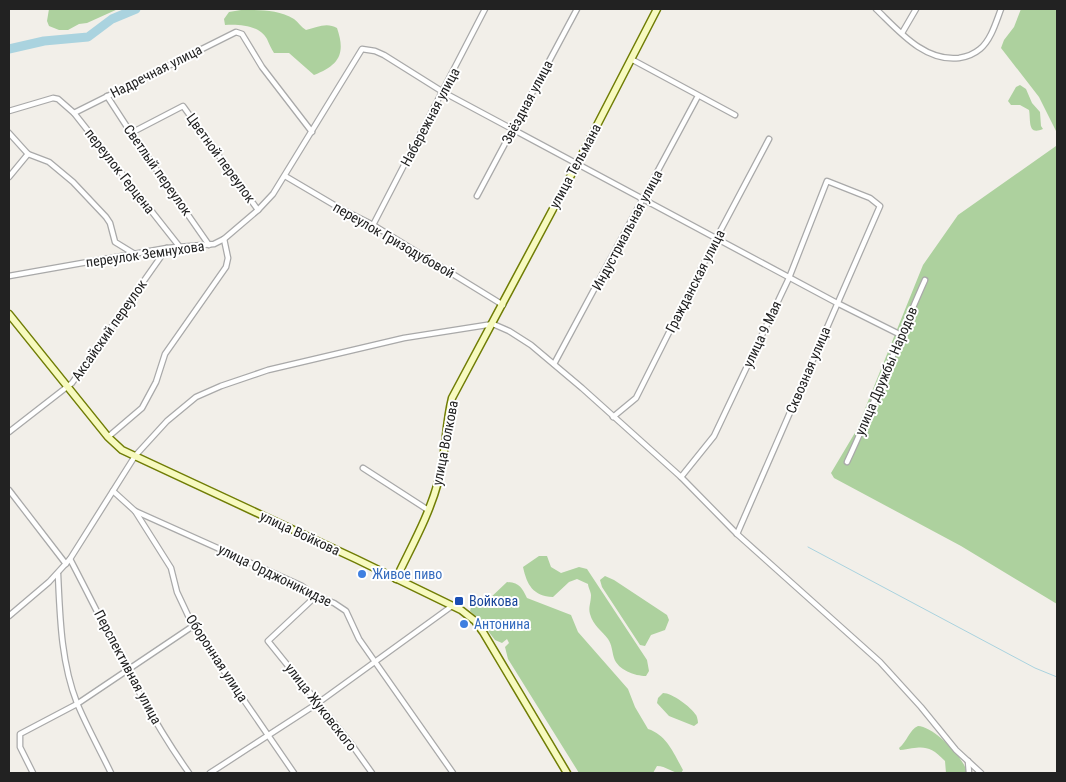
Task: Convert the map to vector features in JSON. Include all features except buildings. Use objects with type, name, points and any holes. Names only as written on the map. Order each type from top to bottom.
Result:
[{"type":"street","name":"Набережная улица","points":[[373,225],[486,9]]},
{"type":"street","name":"Звёздная улица","points":[[477,196],[577,9]]},
{"type":"street","name":"улица Тельмана","points":[[493,324],[657,9]]},
{"type":"street","points":[[876,9],[902,33],[928,52],[940,57],[961,57],[979,50],[990,36],[1001,9]]},
{"type":"street","points":[[902,33],[916,9]]},
{"type":"street","name":"Надречная улица","points":[[74,113],[207,45],[233,33],[240,33],[262,67],[312,132]]},
{"type":"street","name":"переулок Земнухова","points":[[9,276],[134,253],[179,246],[209,244],[224,239],[258,210],[273,194],[362,49],[384,55],[443,92]]},
{"type":"street","points":[[631,59],[735,115]]},
{"type":"street","points":[[443,92],[789,278],[901,335]]},
{"type":"street","name":"Светлый переулок","points":[[107,96],[209,244]]},
{"type":"street","name":"Индустриальная улица","points":[[554,364],[698,96]]},
{"type":"street","name":"переулок Герцена","points":[[9,111],[48,99],[58,99],[74,113],[179,246]]},
{"type":"street","name":"Цветной переулок","points":[[131,133],[183,106],[258,210]]},
{"type":"street","points":[[9,133],[28,154],[48,162],[73,182],[106,217],[115,242],[134,253]]},
{"type":"street","name":"Гражданская улица","points":[[613,417],[636,398],[716,238],[769,139]]},
{"type":"street","points":[[9,178],[28,154]]},
{"type":"street","name":"переулок Гризодубовой","points":[[285,176],[341,209],[373,225],[503,305]]},
{"type":"street","name":"улица 9 Мая","points":[[681,477],[714,436],[789,278],[827,181],[870,198],[880,206]]},
{"type":"street","name":"Сквозная улица","points":[[738,534],[880,206]]},
{"type":"street","points":[[108,437],[142,408],[156,382],[165,354],[226,267],[228,258],[224,239]]},
{"type":"street","name":"Аксайский переулок","points":[[9,432],[67,388],[167,248]]},
{"type":"street","name":"улица Дружбы Народов","points":[[847,462],[925,280]]},
{"type":"street","name":"улица Войкова","points":[[9,314],[67,388],[117,446],[465,613],[483,632],[564,772]]},
{"type":"street","points":[[9,616],[58,574],[70,559],[135,456],[167,421],[196,398],[221,386],[268,370],[404,338],[493,324],[531,345],[681,477],[738,534],[880,662],[980,773]]},
{"type":"street","name":"улица Волкова","points":[[396,579],[428,510],[438,482],[452,398],[493,324]]},
{"type":"street","points":[[363,468],[428,510]]},
{"type":"street","points":[[9,490],[66,564]]},
{"type":"street","name":"улица Орджоникидзе","points":[[113,491],[135,511],[302,586],[316,596],[334,603],[346,611],[359,639],[377,661],[453,773]]},
{"type":"street","name":"Оборонная улица","points":[[135,511],[171,568],[177,592],[193,626],[294,773]]},
{"type":"street","name":"Перспективная улица","points":[[70,559],[128,670],[172,749],[189,773]]},
{"type":"street","points":[[58,574],[59,618],[66,666],[77,704],[110,773]]},
{"type":"street","name":"улица Жуковского","points":[[316,596],[268,641],[318,702],[372,773]]},
{"type":"street","points":[[210,773],[318,702],[452,606]]},
{"type":"street","points":[[33,773],[20,747],[20,734],[77,704],[193,626]]},
{"type":"street","points":[[968,761],[969,773]]},
{"type":"green space","points":[[49,9],[118,9],[68,30],[59,30],[49,26],[47,21]]},
{"type":"green space","points":[[1021,9],[1057,9],[1057,133],[1039,97],[1001,48],[1004,40],[1014,27]]},
{"type":"green space","points":[[241,10],[281,13],[294,19],[306,30],[318,26],[333,26],[337,28],[340,37],[341,45],[338,58],[335,63],[314,75],[289,53],[274,53],[264,34],[254,28],[242,25],[225,25],[224,19],[229,12]]},
{"type":"green space","points":[[1020,85],[1026,89],[1032,103],[1040,112],[1043,129],[1038,131],[1032,129],[1029,110],[1020,105],[1011,105],[1008,101],[1016,87]]},
{"type":"green space","points":[[1057,142],[1057,604],[961,546],[834,478],[831,473],[856,431],[923,265],[958,215],[1056,146]]},
{"type":"green space","points":[[539,556],[547,556],[551,567],[561,573],[579,567],[587,569],[647,660],[649,671],[646,676],[627,671],[616,662],[609,641],[591,618],[589,609],[591,595],[588,584],[577,579],[569,582],[553,597],[540,594],[532,588],[523,567]]},
{"type":"green space","points":[[605,576],[667,615],[669,620],[665,630],[651,635],[645,646],[640,645],[602,587],[600,580]]},
{"type":"green space","points":[[507,582],[520,587],[527,598],[571,615],[578,632],[628,689],[635,707],[648,729],[665,740],[683,770],[681,773],[657,766],[653,773],[579,773],[508,659],[505,647],[509,643],[507,639],[502,643],[495,640],[470,611],[473,599],[488,600]]},
{"type":"green space","points":[[663,693],[671,695],[686,705],[694,712],[698,723],[694,726],[669,716],[657,703],[658,698]]},
{"type":"green space","points":[[918,726],[932,731],[940,737],[961,759],[967,773],[946,773],[945,761],[929,749],[919,747],[900,750],[899,748],[910,733]]},
{"type":"waterway","points":[[9,49],[44,41],[88,37],[112,19],[136,9]]},
{"type":"waterway","points":[[808,547],[1035,668],[1057,677]]},
{"type":"place","name":"Живое пиво","points":[[362,574]]},
{"type":"place","name":"Войкова","points":[[459,601]]},
{"type":"place","name":"Антонина","points":[[464,624]]}]
